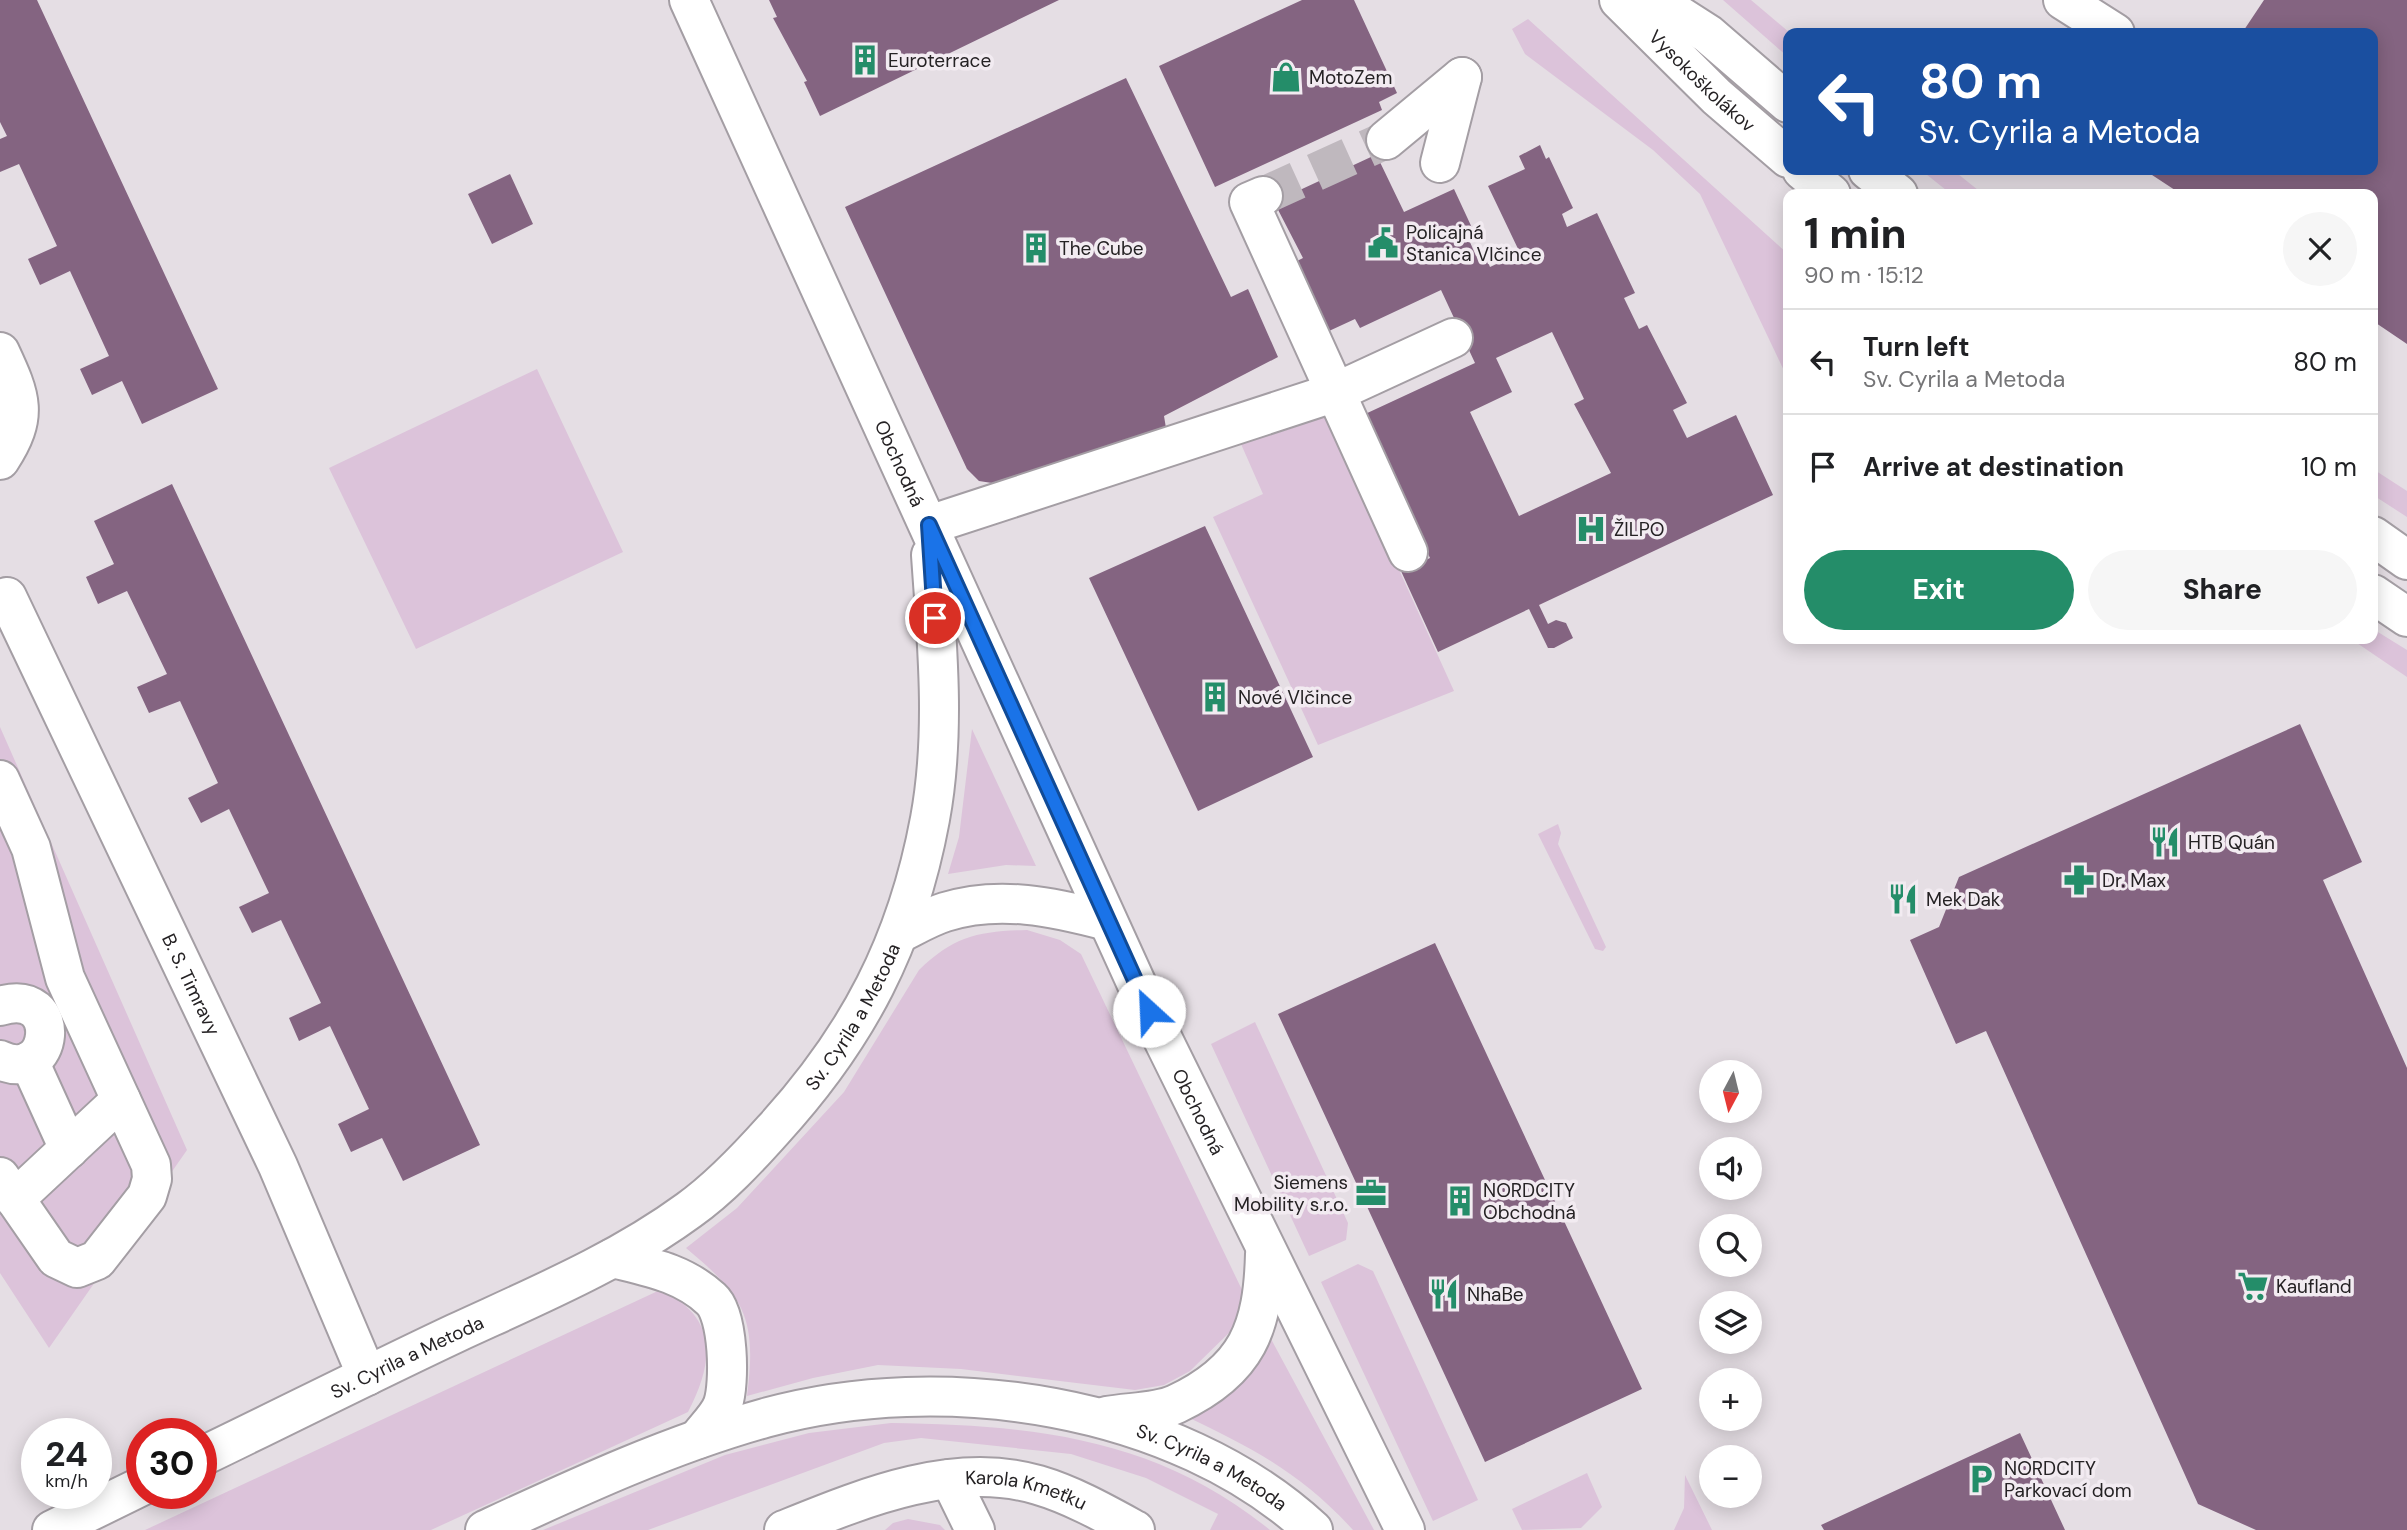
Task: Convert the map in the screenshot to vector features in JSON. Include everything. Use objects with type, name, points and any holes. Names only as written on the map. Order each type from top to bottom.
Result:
[{"type":"street","name":"Obchodná","points":[[689,0],[1107,921],[1266,1251],[1405,1530]]},
{"type":"street","name":"Vysokoškolákov","points":[[1619,0],[1717,97],[1783,154]]},
{"type":"street","name":"Vysokoškolákov","points":[[1655,0],[1708,34],[1783,99]]},
{"type":"street","points":[[2063,0],[2107,28]]},
{"type":"street","points":[[1386,140],[1462,77],[1440,163]]},
{"type":"street","points":[[1808,175],[1825,189]]},
{"type":"street","points":[[1874,175],[1892,189]]},
{"type":"street","points":[[1263,195],[1249,202],[1408,552]]},
{"type":"street","points":[[929,525],[1336,392],[1453,338]]},
{"type":"street","points":[[0,352],[19,393],[21,408],[9,447],[0,460]]},
{"type":"street","points":[[929,525],[979,481]]},
{"type":"street","name":"Sv. Cyrila a Metoda","points":[[217,1449],[613,1258],[691,1209],[749,1157],[802,1099],[839,1051],[873,992],[900,933],[931,816],[937,756],[939,692],[929,525]]},
{"type":"street","points":[[2378,540],[2407,560]]},
{"type":"street","name":"B. S. Timravy","points":[[8,597],[274,1156],[367,1376]]},
{"type":"street","points":[[2378,597],[2407,617]]},
{"type":"street","points":[[1,784],[31,848],[65,978],[60,1011],[47,1031],[45,1043],[15,1060],[69,1149]]},
{"type":"street","name":"Sv. Cyrila a Metoda","points":[[900,933],[944,912],[993,903],[1057,908],[1107,921]]},
{"type":"street","points":[[0,1006],[22,1003],[34,1009],[60,1011]]},
{"type":"street","points":[[60,1011],[121,1100],[151,1165],[152,1179],[147,1196],[97,1260],[77,1268],[56,1258],[8,1188],[69,1149],[121,1100]]},
{"type":"street","name":"Sv. Cyrila a Metoda","points":[[1103,1416],[1174,1405],[1221,1375],[1249,1346],[1264,1298],[1266,1251]]},
{"type":"street","points":[[613,1258],[674,1273],[714,1301],[723,1330],[728,1363],[723,1405],[698,1439]]},
{"type":"street","name":"Sv. Cyrila a Metoda","points":[[485,1530],[570,1490],[698,1439],[766,1418],[839,1403],[926,1398],[1029,1403],[1103,1416],[1223,1465],[1283,1501],[1313,1530]]},
{"type":"street","name":"Karola Kmeťku","points":[[784,1530],[860,1500],[950,1479],[979,1478],[1037,1485],[1098,1510],[1135,1530]]},
{"type":"street","name":"Karola Kmeťku","points":[[950,1479],[975,1530]]},
{"type":"street","points":[[52,1530],[126,1494]]},
{"type":"shaded area","points":[[1723,0],[1751,0],[1784,28],[1783,53]]},
{"type":"shaded area","points":[[1528,19],[1783,249],[1783,368],[1700,194],[1653,150],[1525,54],[1512,29]]},
{"type":"shaded area","points":[[1927,175],[1959,175],[1977,189],[1945,189]]},
{"type":"shaded area","points":[[537,369],[623,552],[416,649],[329,468]]},
{"type":"shaded area","points":[[1314,411],[1332,422],[1454,691],[1318,745],[1213,517],[1263,494],[1241,444],[1302,425],[1300,416]]},
{"type":"shaded area","points":[[2378,472],[2407,491],[2407,517],[2378,498]]},
{"type":"shaded area","points":[[2378,632],[2407,650],[2407,677],[2358,644],[2378,644]]},
{"type":"shaded area","points":[[0,727],[187,1150],[49,1348],[0,1273]]},
{"type":"shaded area","points":[[972,729],[1036,866],[1006,865],[948,874],[959,837]]},
{"type":"shaded area","points":[[1558,824],[1561,833],[1558,844],[1606,947],[1603,951],[1595,949],[1538,834]]},
{"type":"shaded area","points":[[1027,930],[1060,940],[1081,954],[1243,1292],[1235,1327],[1190,1371],[1164,1385],[1135,1390],[961,1369],[878,1365],[813,1378],[747,1396],[750,1347],[748,1328],[742,1311],[722,1281],[686,1248],[737,1208],[844,1092],[919,970],[944,950],[968,938],[995,932]]},
{"type":"shaded area","points":[[1255,1022],[1348,1223],[1346,1240],[1309,1256],[1211,1044]]},
{"type":"shaded area","points":[[1358,1264],[1373,1271],[1478,1500],[1433,1521],[1321,1282]]},
{"type":"shaded area","points":[[660,1290],[693,1313],[702,1327],[706,1342],[706,1359],[697,1394],[688,1412],[431,1530],[145,1530],[190,1509],[217,1509],[217,1496]]},
{"type":"shaded area","points":[[1271,1339],[1374,1530],[1353,1530],[1314,1492],[1274,1463],[1183,1415],[1253,1366]]},
{"type":"shaded area","points":[[891,1423],[993,1427],[1090,1442],[1137,1456],[1182,1474],[1227,1499],[1270,1530],[1210,1530],[1218,1514],[1146,1478],[1071,1454],[921,1438],[884,1443],[648,1530],[543,1530],[725,1455],[809,1433]]},
{"type":"shaded area","points":[[1587,1473],[1602,1507],[1581,1528],[1522,1530],[1512,1509]]},
{"type":"shaded area","points":[[1685,1475],[1712,1530],[1674,1530],[1684,1508]]},
{"type":"shaded area","points":[[908,1519],[940,1525],[945,1530],[885,1530],[893,1523]]},
{"type":"building","points":[[0,0],[37,0],[218,389],[142,424],[122,381],[92,395],[80,369],[109,356],[70,271],[40,285],[28,259],[57,246],[19,164],[0,172],[0,139],[7,136],[0,122]]},
{"type":"building","name":"Euroterrace","points":[[769,0],[1059,0],[820,116],[804,82],[807,81],[773,18],[777,17]]},
{"type":"building","points":[[1302,0],[1354,0],[1397,93],[1379,102],[1382,110],[1215,187],[1159,66]]},
{"type":"building","points":[[2264,0],[2407,0],[2407,344],[2378,324],[2378,189],[2173,189],[2152,175],[2378,175],[2378,28],[2245,28]]},
{"type":"building","name":"The Cube","points":[[1126,78],[1231,297],[1248,289],[1278,357],[1164,416],[1166,428],[992,483],[979,481],[967,469],[845,207]]},
{"type":"building","points":[[1414,137],[1415,141],[1378,158],[1404,212],[1454,189],[1473,230],[1466,233],[1476,256],[1484,253],[1490,267],[1520,253],[1488,186],[1525,169],[1519,156],[1540,145],[1546,159],[1549,157],[1573,208],[1562,214],[1567,227],[1597,213],[1635,293],[1624,298],[1639,329],[1647,325],[1687,403],[1673,410],[1687,438],[1736,415],[1773,495],[1539,605],[1548,624],[1556,620],[1566,623],[1573,638],[1554,648],[1548,648],[1529,609],[1438,652],[1401,571],[1430,558],[1363,415],[1475,363],[1441,290],[1360,328],[1355,319],[1329,331],[1334,342],[1331,344],[1293,263],[1303,258],[1274,202]],"holes":[[[1552,332],[1584,399],[1574,404],[1611,473],[1519,516],[1470,412],[1512,392],[1496,358]]]},
{"type":"building","points":[[510,174],[533,224],[492,244],[468,194]]},
{"type":"building","points":[[172,484],[480,1145],[403,1181],[382,1138],[351,1152],[338,1124],[369,1109],[330,1026],[299,1041],[289,1018],[321,1003],[281,920],[252,933],[239,907],[269,893],[229,809],[201,823],[188,798],[218,783],[180,701],[149,713],[137,687],[167,674],[127,591],[98,604],[86,577],[114,564],[94,521]]},
{"type":"building","name":"Nové Vlčince","points":[[1205,526],[1313,757],[1198,811],[1089,578]]},
{"type":"building","name":"Kaufland","points":[[2300,724],[2362,862],[2323,880],[2407,1068],[2407,1530],[2256,1530],[2198,1504],[1986,1031],[1956,1044],[1910,940],[1939,927],[1959,877]]},
{"type":"building","name":"NORDCITY Obchodná","points":[[1435,943],[1642,1389],[1485,1462],[1278,1014]]},
{"type":"building","name":"NORDCITY Parkovací dom","points":[[2020,1433],[2065,1530],[1824,1530],[1821,1525]]},
{"type":"tunnel","points":[[1263,196],[1386,140]]},
{"type":"place","name":"Euroterrace","points":[[865,60]]},
{"type":"place","name":"MotoZem","points":[[1286,77]]},
{"type":"place","name":"Policajná Stanica Vlčince","points":[[1383,243]]},
{"type":"place","name":"The Cube","points":[[1036,248]]},
{"type":"place","name":"ŽILPO","points":[[1591,529]]},
{"type":"place","name":"Nové Vlčince","points":[[1215,697]]},
{"type":"place","name":"HTB Quán","points":[[2165,842]]},
{"type":"place","name":"Dr. Max","points":[[2079,880]]},
{"type":"place","name":"Mek Dak","points":[[1903,899]]},
{"type":"place","name":"Siemens Mobility s.r.o.","points":[[1371,1193]]},
{"type":"place","name":"NORDCITY Obchodná","points":[[1460,1201]]},
{"type":"place","name":"Kaufland","points":[[2253,1286]]},
{"type":"place","name":"NhaBe","points":[[1444,1294]]},
{"type":"place","name":"NORDCITY Parkovací dom","points":[[1981,1479]]},
{"type":"route","points":[[935,618],[929,525],[966,613],[1149,1011]]}]
